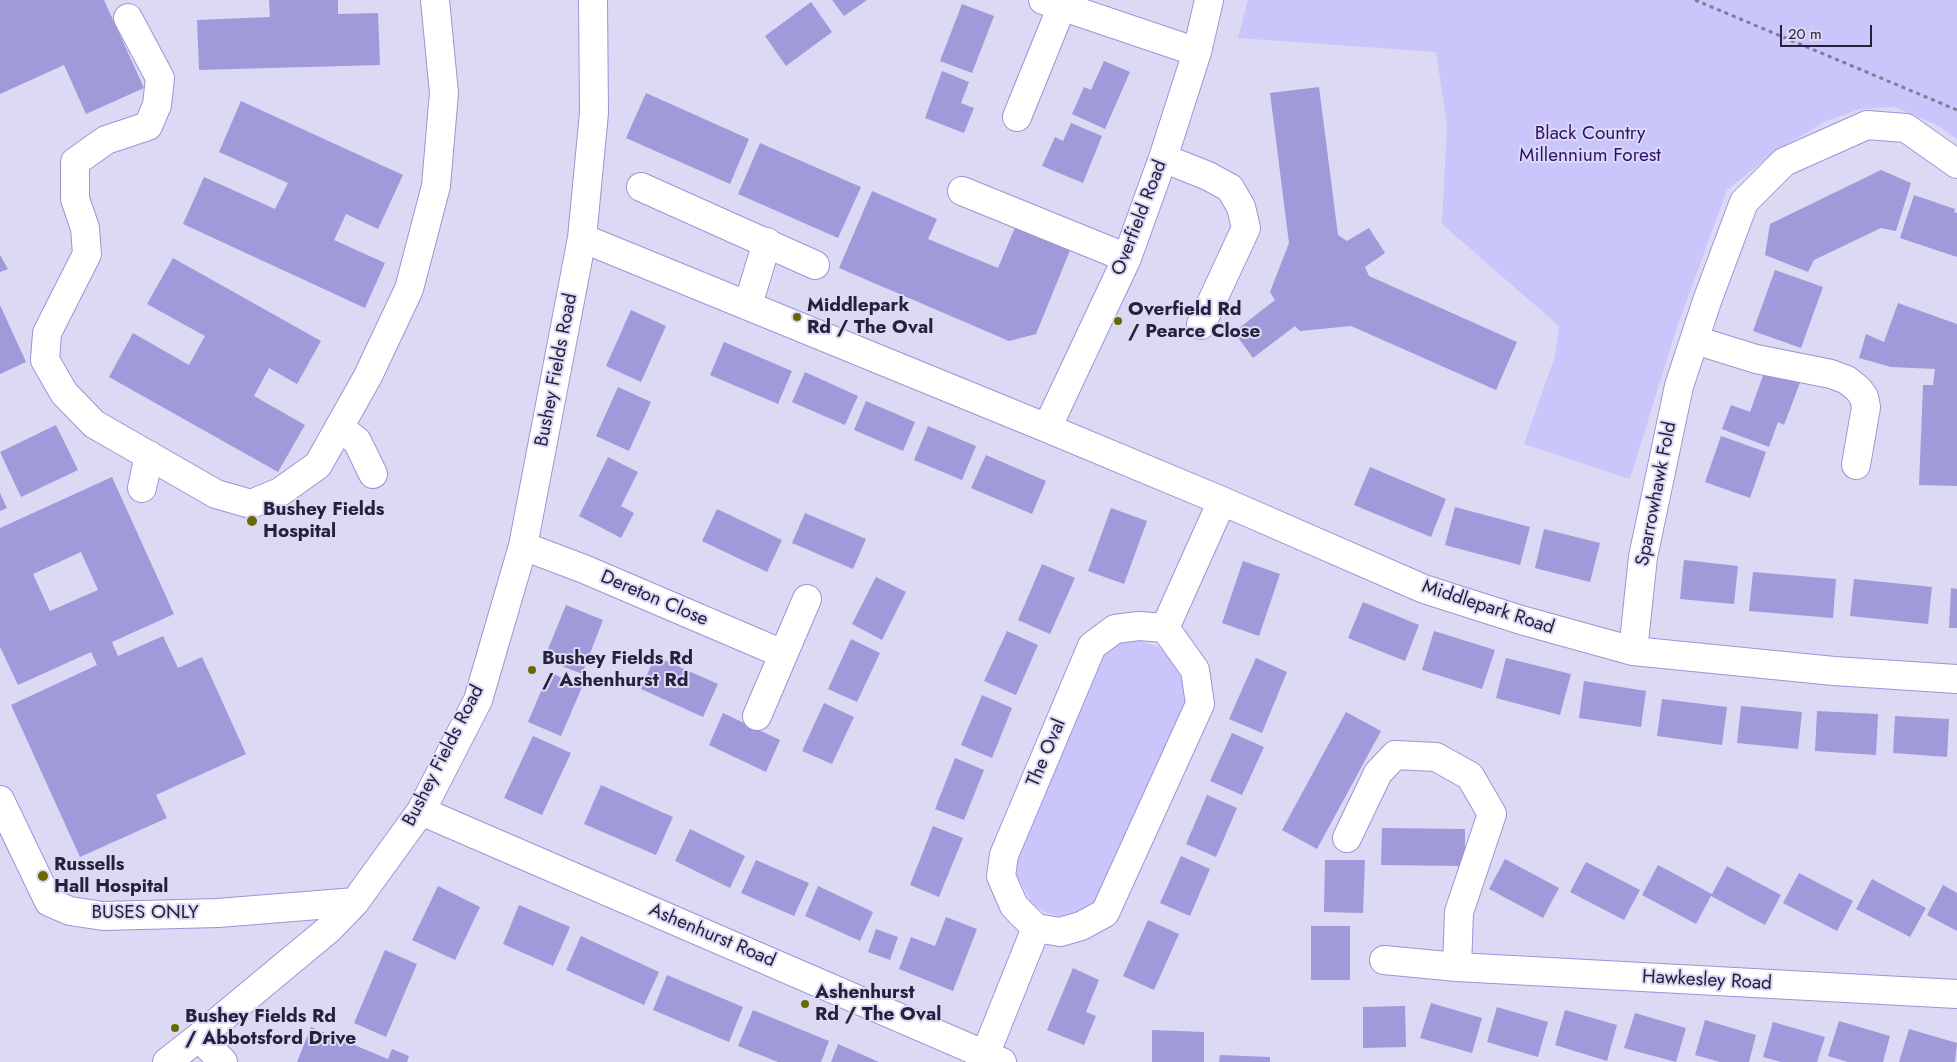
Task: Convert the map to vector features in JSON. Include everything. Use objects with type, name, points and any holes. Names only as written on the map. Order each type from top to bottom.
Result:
[{"type":"street","points":[[128,18],[160,78],[157,105],[148,126],[106,140],[75,162],[75,199],[85,228],[87,254],[47,333],[45,360],[64,393],[94,424],[216,494],[251,504],[280,492],[318,465],[368,376],[409,289],[436,186],[444,93],[435,0]]},
{"type":"street","name":"Bushey Fields Road","points":[[166,1062],[200,1037],[329,929],[356,902],[421,811],[478,700],[523,546],[582,238],[594,113],[594,0]]},
{"type":"street","name":"Overfield Road","points":[[1047,428],[1127,258],[1163,158],[1197,52],[1210,0]]},
{"type":"street","points":[[1018,117],[1052,3],[1197,52]]},
{"type":"street","name":"Sparrowhawk Fold","points":[[1633,651],[1643,557],[1679,386],[1744,202],[1784,162],[1867,125],[1906,128],[1957,164]]},
{"type":"street","points":[[1163,158],[1208,176],[1230,188],[1242,207],[1246,228],[1201,325]]},
{"type":"street","points":[[641,188],[767,242],[815,265]]},
{"type":"street","points":[[962,191],[1127,258]]},
{"type":"street","points":[[582,238],[1047,428]]},
{"type":"street","points":[[748,305],[767,242]]},
{"type":"street","points":[[1695,340],[1756,359],[1832,374],[1847,380],[1864,397],[1866,407],[1856,465]]},
{"type":"street","points":[[339,427],[357,441],[373,474]]},
{"type":"street","name":"Middlepark Road","points":[[1047,428],[1424,589],[1521,620],[1633,651],[1834,671],[1957,679]]},
{"type":"street","points":[[142,488],[149,455]]},
{"type":"street","points":[[994,1058],[1036,928],[1060,932],[1081,926],[1105,913],[1200,704],[1195,670],[1165,628],[1222,502]]},
{"type":"street","name":"Dereton Close","points":[[523,546],[584,569],[783,654]]},
{"type":"street","points":[[757,716],[807,599]]},
{"type":"street","name":"The Oval","points":[[1036,928],[1014,906],[1001,876],[1004,855],[1092,646],[1115,629],[1139,626],[1165,628]]},
{"type":"street","points":[[1347,838],[1378,773],[1395,755],[1436,757],[1470,776],[1492,814],[1459,912],[1457,967]]},
{"type":"street","name":"BUSES ONLY","points":[[0,800],[49,902],[70,911],[103,916],[218,913],[356,902]]},
{"type":"street","name":"Ashenhurst Road","points":[[421,811],[994,1058]]},
{"type":"street","name":"Hawkesley Road","points":[[1384,960],[1457,967],[1957,994]]},
{"type":"street","points":[[200,1037],[223,1062]]},
{"type":"path","points":[[1695,0],[1957,110]]},
{"type":"green space","name":"Black Country Millennium Forest","points":[[1248,0],[1957,0],[1957,139],[1937,125],[1895,107],[1860,109],[1824,122],[1776,151],[1727,190],[1676,330],[1630,479],[1524,444],[1555,356],[1559,326],[1442,224],[1447,124],[1436,52],[1238,38]]},
{"type":"green space","points":[[1126,640],[1138,640],[1156,646],[1169,654],[1186,686],[1185,706],[1096,907],[1078,916],[1064,917],[1047,913],[1033,905],[1016,874],[1017,858],[1100,656],[1112,646]]},
{"type":"building","points":[[0,0],[104,0],[144,88],[86,114],[64,65],[0,94]]},
{"type":"building","points":[[269,0],[338,0],[338,14],[378,13],[380,65],[199,70],[197,20],[270,17]]},
{"type":"building","points":[[832,0],[867,0],[844,16]]},
{"type":"building","points":[[811,2],[832,32],[786,66],[765,36]]},
{"type":"building","points":[[962,4],[994,16],[972,73],[940,61]]},
{"type":"building","points":[[1104,61],[1130,72],[1105,129],[1072,114],[1084,87],[1091,90]]},
{"type":"building","points":[[942,71],[969,82],[961,103],[974,108],[964,133],[925,118]]},
{"type":"building","points":[[1319,87],[1338,235],[1347,241],[1369,228],[1385,253],[1365,267],[1369,276],[1517,342],[1496,390],[1351,326],[1300,331],[1295,326],[1253,358],[1234,332],[1275,300],[1270,292],[1289,243],[1270,93]]},
{"type":"building","points":[[646,93],[749,139],[730,184],[626,138]]},
{"type":"building","points":[[241,101],[403,175],[378,229],[346,214],[334,240],[385,263],[365,308],[183,224],[204,177],[275,209],[288,183],[219,152]]},
{"type":"building","points":[[1071,123],[1102,136],[1083,183],[1042,166],[1055,137],[1063,141]]},
{"type":"building","points":[[760,143],[861,187],[838,238],[738,194]]},
{"type":"building","points":[[1881,170],[1911,183],[1896,231],[1881,228],[1814,260],[1808,272],[1765,255],[1770,224]]},
{"type":"building","points":[[872,191],[937,219],[928,239],[998,268],[1016,225],[1071,248],[1036,334],[1009,341],[839,268]]},
{"type":"building","points":[[1914,195],[1955,209],[1954,212],[1957,213],[1957,257],[1900,238]]},
{"type":"building","points":[[0,255],[8,269],[0,272]]},
{"type":"building","points":[[173,258],[321,341],[297,384],[269,368],[254,396],[305,425],[278,472],[109,377],[133,333],[189,365],[205,336],[147,304]]},
{"type":"building","points":[[1775,270],[1823,287],[1801,348],[1753,331]]},
{"type":"building","points":[[1898,303],[1957,324],[1957,486],[1919,485],[1923,385],[1933,385],[1935,369],[1891,367],[1859,358],[1866,334],[1884,342]]},
{"type":"building","points":[[0,305],[26,362],[0,374]]},
{"type":"building","points":[[631,310],[666,326],[641,382],[606,366]]},
{"type":"building","points":[[724,342],[792,371],[778,404],[710,375]]},
{"type":"building","points":[[1766,367],[1801,380],[1784,425],[1778,422],[1769,447],[1722,429],[1731,405],[1750,412]]},
{"type":"building","points":[[805,372],[858,396],[845,425],[792,402]]},
{"type":"building","points":[[618,387],[651,402],[629,451],[596,436]]},
{"type":"building","points":[[866,401],[915,422],[903,451],[854,430]]},
{"type":"building","points":[[56,425],[78,470],[21,497],[0,452]]},
{"type":"building","points":[[928,426],[976,446],[962,480],[914,460]]},
{"type":"building","points":[[1721,436],[1766,452],[1750,498],[1705,482]]},
{"type":"building","points":[[986,455],[1046,481],[1032,514],[971,488]]},
{"type":"building","points":[[608,457],[638,472],[621,506],[634,513],[621,538],[579,516]]},
{"type":"building","points":[[1370,467],[1446,499],[1431,537],[1354,505]]},
{"type":"building","points":[[112,477],[174,614],[112,642],[118,656],[163,636],[178,668],[202,657],[246,754],[156,795],[167,818],[80,857],[11,705],[97,665],[91,652],[18,685],[0,647],[0,528]],"holes":[[[81,552],[98,590],[50,611],[33,574]]]},
{"type":"building","points":[[0,493],[7,508],[0,511]]},
{"type":"building","points":[[1455,507],[1530,527],[1520,565],[1445,545]]},
{"type":"building","points":[[1111,508],[1147,521],[1124,584],[1088,571]]},
{"type":"building","points":[[717,509],[782,540],[767,572],[702,541]]},
{"type":"building","points":[[805,513],[866,539],[853,569],[792,543]]},
{"type":"building","points":[[1544,529],[1600,543],[1590,582],[1535,568]]},
{"type":"building","points":[[1684,560],[1738,566],[1734,604],[1680,599]]},
{"type":"building","points":[[1243,561],[1280,574],[1259,636],[1222,623]]},
{"type":"building","points":[[1042,564],[1075,578],[1050,634],[1018,620]]},
{"type":"building","points":[[1753,572],[1836,579],[1833,618],[1749,611]]},
{"type":"building","points":[[876,577],[906,592],[882,640],[852,624]]},
{"type":"building","points":[[1854,579],[1932,587],[1928,624],[1850,616]]},
{"type":"building","points":[[1951,588],[1957,589],[1957,628],[1949,628]]},
{"type":"building","points":[[1363,602],[1419,625],[1405,661],[1348,638]]},
{"type":"building","points":[[566,605],[603,620],[582,674],[544,659]]},
{"type":"building","points":[[1007,631],[1038,645],[1016,695],[984,681]]},
{"type":"building","points":[[1434,631],[1495,650],[1482,689],[1422,670]]},
{"type":"building","points":[[851,639],[880,653],[857,702],[828,689]]},
{"type":"building","points":[[655,656],[718,684],[703,717],[641,689]]},
{"type":"building","points":[[1256,658],[1287,672],[1262,733],[1229,719]]},
{"type":"building","points":[[1506,658],[1571,674],[1560,715],[1496,698]]},
{"type":"building","points":[[549,672],[582,687],[561,736],[528,722]]},
{"type":"building","points":[[1584,681],[1646,691],[1641,727],[1579,718]]},
{"type":"building","points":[[982,695],[1012,708],[992,758],[961,745]]},
{"type":"building","points":[[1662,699],[1727,707],[1722,745],[1657,736]]},
{"type":"building","points":[[824,703],[854,717],[832,764],[802,751]]},
{"type":"building","points":[[1741,706],[1802,712],[1798,749],[1737,743]]},
{"type":"building","points":[[1817,711],[1878,714],[1876,755],[1815,751]]},
{"type":"building","points":[[1346,712],[1381,731],[1317,849],[1282,830]]},
{"type":"building","points":[[723,713],[780,740],[766,772],[709,745]]},
{"type":"building","points":[[1895,716],[1949,719],[1947,757],[1893,753]]},
{"type":"building","points":[[1232,733],[1264,747],[1242,795],[1210,781]]},
{"type":"building","points":[[533,736],[571,753],[542,815],[504,798]]},
{"type":"building","points":[[955,758],[984,770],[964,820],[935,809]]},
{"type":"building","points":[[601,785],[673,817],[656,855],[584,824]]},
{"type":"building","points":[[1207,795],[1237,808],[1216,857],[1186,844]]},
{"type":"building","points":[[933,826],[963,838],[939,897],[910,885]]},
{"type":"building","points":[[1382,828],[1465,829],[1465,866],[1381,865]]},
{"type":"building","points":[[690,829],[745,856],[730,888],[675,861]]},
{"type":"building","points":[[1181,856],[1210,869],[1190,916],[1160,903]]},
{"type":"building","points":[[1505,859],[1559,888],[1543,918],[1489,889]]},
{"type":"building","points":[[756,860],[809,883],[794,916],[741,893]]},
{"type":"building","points":[[1325,860],[1365,860],[1363,913],[1324,912]]},
{"type":"building","points":[[1586,862],[1640,890],[1624,920],[1570,892]]},
{"type":"building","points":[[1658,865],[1712,894],[1727,866],[1781,895],[1765,925],[1711,896],[1696,924],[1642,895]]},
{"type":"building","points":[[1799,873],[1853,901],[1837,931],[1783,903]]},
{"type":"building","points":[[1872,879],[1926,908],[1910,937],[1856,909]]},
{"type":"building","points":[[1943,885],[1957,893],[1957,931],[1927,915]]},
{"type":"building","points":[[438,886],[480,907],[455,960],[412,940]]},
{"type":"building","points":[[818,886],[873,912],[860,941],[805,916]]},
{"type":"building","points":[[519,905],[570,927],[553,966],[503,944]]},
{"type":"building","points":[[946,917],[977,929],[953,991],[899,969],[911,937],[935,946]]},
{"type":"building","points":[[1148,920],[1179,934],[1154,990],[1123,976]]},
{"type":"building","points":[[1311,926],[1350,926],[1350,980],[1311,980]]},
{"type":"building","points":[[876,929],[898,937],[890,960],[868,952]]},
{"type":"building","points":[[581,936],[659,972],[644,1005],[566,970]]},
{"type":"building","points":[[385,950],[417,964],[386,1037],[354,1023]]},
{"type":"building","points":[[1073,968],[1099,980],[1086,1012],[1096,1016],[1084,1045],[1047,1030]]},
{"type":"building","points":[[667,975],[743,1007],[729,1042],[653,1010]]},
{"type":"building","points":[[1431,1003],[1482,1018],[1472,1053],[1420,1038]]},
{"type":"building","points":[[1405,1006],[1406,1047],[1363,1048],[1363,1007]]},
{"type":"building","points":[[1497,1007],[1548,1022],[1538,1057],[1487,1042]]},
{"type":"building","points":[[753,1010],[829,1041],[821,1062],[778,1062],[738,1046]]},
{"type":"building","points":[[1565,1010],[1617,1025],[1607,1061],[1555,1045]]},
{"type":"building","points":[[1635,1013],[1686,1028],[1676,1062],[1624,1048]]},
{"type":"building","points":[[1705,1020],[1756,1035],[1749,1062],[1720,1062],[1695,1055]]},
{"type":"building","points":[[1839,1021],[1890,1036],[1883,1062],[1848,1062],[1828,1056]]},
{"type":"building","points":[[1773,1022],[1825,1037],[1817,1062],[1781,1062],[1763,1057]]},
{"type":"building","points":[[311,1027],[388,1059],[392,1049],[409,1056],[407,1062],[297,1062]]},
{"type":"building","points":[[1909,1029],[1957,1043],[1955,1062],[1899,1062]]},
{"type":"building","points":[[1152,1030],[1204,1032],[1204,1062],[1152,1062]]},
{"type":"building","points":[[838,1044],[879,1062],[831,1062]]},
{"type":"building","points":[[1220,1055],[1270,1057],[1270,1062],[1219,1062]]},
{"type":"place","name":"Middlepark Rd / The Oval","points":[[797,317]]},
{"type":"place","name":"Overfield Rd / Pearce Close","points":[[1118,321]]},
{"type":"place","name":"Bushey Fields Hospital","points":[[252,521]]},
{"type":"place","name":"Bushey Fields Rd / Ashenhurst Rd","points":[[532,670]]},
{"type":"place","name":"Russells Hall Hospital","points":[[43,876]]},
{"type":"place","name":"Ashenhurst Rd / The Oval","points":[[805,1004]]},
{"type":"place","name":"Bushey Fields Rd / Abbotsford Drive","points":[[175,1028]]}]
